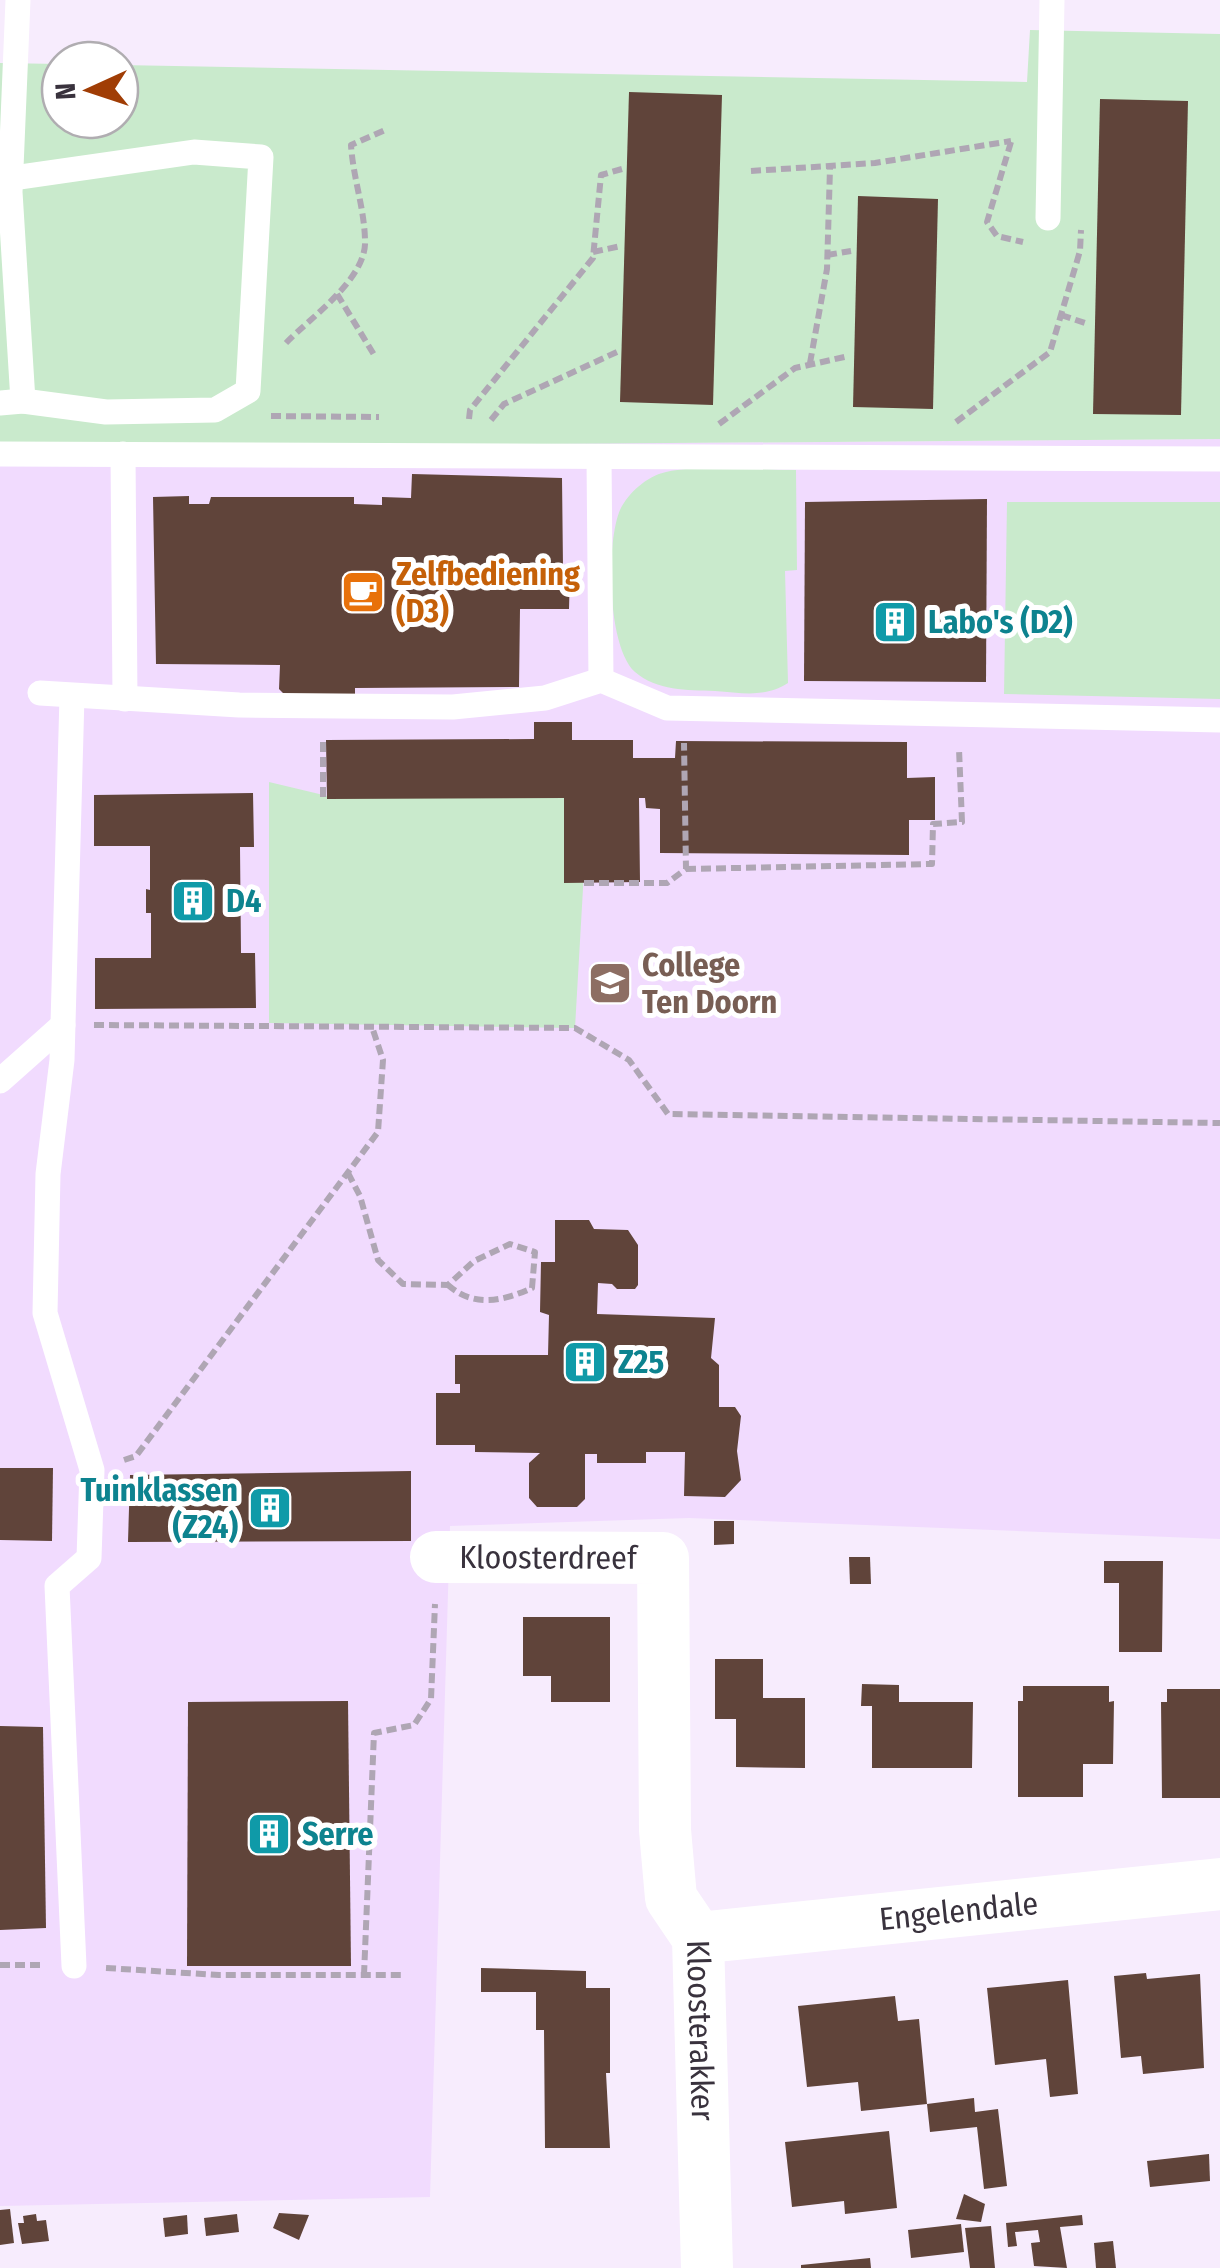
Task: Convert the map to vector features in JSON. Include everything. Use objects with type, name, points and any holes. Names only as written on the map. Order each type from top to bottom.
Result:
[{"type":"street","name":"Kloosterdreef","points":[[436,1557],[663,1558]]},
{"type":"street","name":"Kloosterakker","points":[[663,1558],[666,1830],[671,1898],[698,1938],[707,2268]]},
{"type":"street","name":"Engelendale","points":[[698,1938],[1220,1884]]},
{"type":"lane","points":[[5,179],[194,152],[261,157],[248,391],[215,410],[106,412],[12,402],[5,179],[18,0]]},
{"type":"lane","points":[[1048,218],[1052,0]]},
{"type":"lane","points":[[0,454],[1220,459]]},
{"type":"lane","points":[[123,454],[126,698]]},
{"type":"lane","points":[[598,458],[601,680]]},
{"type":"lane","points":[[40,693],[323,705],[472,705],[545,698],[601,680],[667,708],[1220,720]]},
{"type":"lane","points":[[72,696],[63,1025],[48,1174],[45,1313],[92,1470],[89,1558],[57,1586],[74,1966]]},
{"type":"lane","points":[[0,1081],[63,1025]]},
{"type":"path","points":[[250,348],[285,344],[336,294],[363,259],[366,242],[351,145],[385,130]]},
{"type":"path","points":[[751,171],[830,168],[1012,141]]},
{"type":"path","points":[[810,363],[827,254],[830,168]]},
{"type":"path","points":[[470,419],[470,410],[593,258],[600,175],[622,169]]},
{"type":"path","points":[[953,431],[953,424],[1050,352],[1080,251],[1082,214]]},
{"type":"path","points":[[593,252],[621,246]]},
{"type":"path","points":[[827,254],[852,251]]},
{"type":"path","points":[[336,294],[376,358]]},
{"type":"path","points":[[1061,315],[1088,324]]},
{"type":"path","points":[[491,420],[504,404],[618,351]]},
{"type":"path","points":[[718,424],[795,368],[849,356]]},
{"type":"path","points":[[323,705],[323,797]]},
{"type":"path","points":[[681,707],[686,869]]},
{"type":"path","points":[[584,883],[667,883],[686,869],[932,864],[932,824],[962,822],[956,716]]},
{"type":"path","points":[[63,1025],[575,1028],[630,1060],[668,1114],[1220,1123]]},
{"type":"path","points":[[92,1470],[136,1456],[378,1132],[383,1060],[372,1027]]},
{"type":"path","points":[[348,1174],[360,1196],[378,1260],[403,1284],[448,1285],[460,1295],[500,1303],[532,1288],[535,1252],[510,1244],[474,1262],[448,1285]]},
{"type":"path","points":[[364,1975],[374,1733],[414,1725],[431,1700],[436,1557]]},
{"type":"path","points":[[74,1966],[219,1976],[403,1976]]},
{"type":"shaded area","name":"College Ten Doorn","points":[[1220,439],[1220,1539],[689,1518],[450,1526],[430,2197],[0,2206],[0,448]]},
{"type":"green space","points":[[1030,30],[1220,34],[1220,439],[0,448],[0,63],[40,64],[40,140],[140,140],[140,65],[1027,82]]},
{"type":"green space","points":[[713,468],[796,470],[797,570],[785,571],[788,683],[753,693],[683,690],[653,683],[635,672],[619,641],[611,569],[615,525],[628,497],[652,477],[666,472]]},
{"type":"green space","points":[[1007,502],[1220,502],[1220,699],[1004,694]]},
{"type":"green space","points":[[269,782],[336,798],[583,793],[584,871],[575,1028],[269,1023]]},
{"type":"building","points":[[629,92],[722,95],[713,405],[620,402]]},
{"type":"building","points":[[1100,99],[1188,101],[1181,415],[1093,414]]},
{"type":"building","points":[[858,196],[938,199],[933,409],[853,407]]},
{"type":"building","name":"Zelfbediening (D3)","points":[[412,474],[562,478],[563,567],[570,572],[569,609],[520,609],[519,687],[355,688],[355,695],[284,694],[279,689],[280,665],[156,664],[153,497],[189,496],[189,504],[209,504],[211,497],[354,497],[354,504],[382,505],[382,497],[411,498]]},
{"type":"building","name":"Labo's (D2)","points":[[987,499],[986,682],[804,681],[805,502]]},
{"type":"building","points":[[534,722],[572,722],[572,740],[633,740],[633,758],[675,758],[676,741],[907,742],[907,778],[935,777],[935,820],[909,820],[909,855],[660,853],[660,809],[646,808],[645,798],[639,798],[640,882],[564,883],[564,798],[327,799],[326,740],[534,739]]},
{"type":"building","name":"D4","points":[[253,793],[254,847],[240,847],[241,953],[255,953],[256,1008],[95,1009],[95,958],[151,958],[151,913],[146,913],[150,846],[94,846],[94,795]]},
{"type":"building","name":"Z25","points":[[555,1220],[589,1220],[594,1229],[628,1230],[638,1245],[638,1285],[635,1289],[617,1289],[612,1284],[598,1283],[597,1314],[715,1318],[711,1358],[719,1365],[719,1407],[735,1407],[741,1416],[737,1451],[741,1480],[725,1497],[684,1496],[685,1452],[646,1452],[646,1463],[597,1463],[597,1454],[585,1454],[585,1499],[577,1507],[537,1507],[529,1498],[529,1463],[540,1453],[475,1452],[475,1445],[436,1445],[436,1393],[460,1393],[460,1384],[455,1384],[455,1355],[548,1355],[549,1315],[540,1312],[541,1262],[555,1262]]},
{"type":"building","points":[[0,1468],[53,1468],[52,1541],[0,1540]]},
{"type":"building","name":"Tuinklassen (Z24)","points":[[411,1471],[411,1541],[128,1542],[130,1475]]},
{"type":"building","points":[[714,1521],[734,1521],[734,1544],[714,1545]]},
{"type":"building","points":[[849,1557],[870,1557],[871,1584],[850,1584]]},
{"type":"building","points":[[1104,1561],[1163,1561],[1162,1652],[1119,1652],[1119,1583],[1104,1583]]},
{"type":"building","points":[[523,1617],[610,1617],[610,1702],[551,1702],[551,1676],[523,1676]]},
{"type":"building","points":[[715,1659],[763,1659],[763,1698],[805,1698],[805,1768],[736,1767],[736,1719],[715,1719]]},
{"type":"building","points":[[862,1684],[899,1685],[899,1702],[973,1702],[972,1768],[872,1768],[872,1706],[861,1706]]},
{"type":"building","points":[[1023,1686],[1109,1686],[1109,1702],[1114,1701],[1113,1764],[1083,1764],[1083,1797],[1018,1797],[1018,1701],[1023,1701]]},
{"type":"building","points":[[1167,1689],[1220,1689],[1220,1798],[1162,1798],[1161,1702],[1167,1702]]},
{"type":"building","name":"Serre","points":[[348,1701],[351,1966],[187,1966],[188,1702]]},
{"type":"building","points":[[0,1726],[43,1727],[46,1928],[0,1930]]},
{"type":"building","points":[[481,1968],[586,1971],[586,1988],[610,1988],[610,2073],[606,2073],[610,2148],[545,2148],[544,2030],[536,2030],[536,1992],[481,1992]]},
{"type":"building","points":[[1146,1973],[1147,1979],[1200,1974],[1204,2068],[1143,2074],[1141,2056],[1121,2058],[1114,1976]]},
{"type":"building","points":[[1068,1980],[1078,2094],[1050,2097],[1046,2059],[995,2065],[987,1988]]},
{"type":"building","points":[[895,1996],[898,2021],[919,2019],[927,2104],[861,2111],[858,2082],[807,2087],[798,2006]]},
{"type":"building","points":[[974,2098],[975,2112],[998,2109],[1007,2186],[984,2189],[977,2127],[930,2132],[927,2104]]},
{"type":"building","points":[[889,2131],[897,2208],[845,2214],[844,2201],[792,2207],[785,2142]]},
{"type":"building","points":[[1209,2154],[1210,2181],[1150,2187],[1147,2161]]},
{"type":"building","points":[[964,2194],[985,2204],[981,2222],[956,2219]]},
{"type":"building","points":[[10,2209],[14,2243],[0,2245],[0,2210]]},
{"type":"building","points":[[279,2213],[309,2215],[299,2240],[273,2228]]},
{"type":"building","points":[[36,2214],[37,2221],[46,2220],[49,2241],[22,2244],[18,2223],[24,2223],[23,2216]]},
{"type":"building","points":[[237,2214],[239,2232],[206,2236],[204,2218]]},
{"type":"building","points":[[187,2215],[188,2234],[165,2237],[163,2218]]},
{"type":"building","points":[[1082,2215],[1083,2225],[1060,2227],[1067,2268],[1034,2266],[1031,2243],[1040,2242],[1038,2230],[1015,2232],[1017,2246],[1008,2247],[1006,2223]]},
{"type":"building","points":[[961,2224],[964,2252],[911,2258],[908,2230]]},
{"type":"building","points":[[991,2226],[995,2268],[970,2268],[965,2228]]},
{"type":"building","points":[[1113,2241],[1116,2268],[1096,2268],[1094,2243]]},
{"type":"building","points":[[870,2258],[871,2268],[801,2268],[801,2265]]},
{"type":"place","name":"Zelfbediening (D3)","points":[[363,592]]},
{"type":"place","name":"Labo's (D2)","points":[[895,622]]},
{"type":"place","name":"D4","points":[[193,901]]},
{"type":"place","name":"College Ten Doorn","points":[[610,983]]},
{"type":"place","name":"Z25","points":[[585,1362]]},
{"type":"place","name":"Tuinklassen (Z24)","points":[[270,1508]]},
{"type":"place","name":"Serre","points":[[269,1834]]}]
